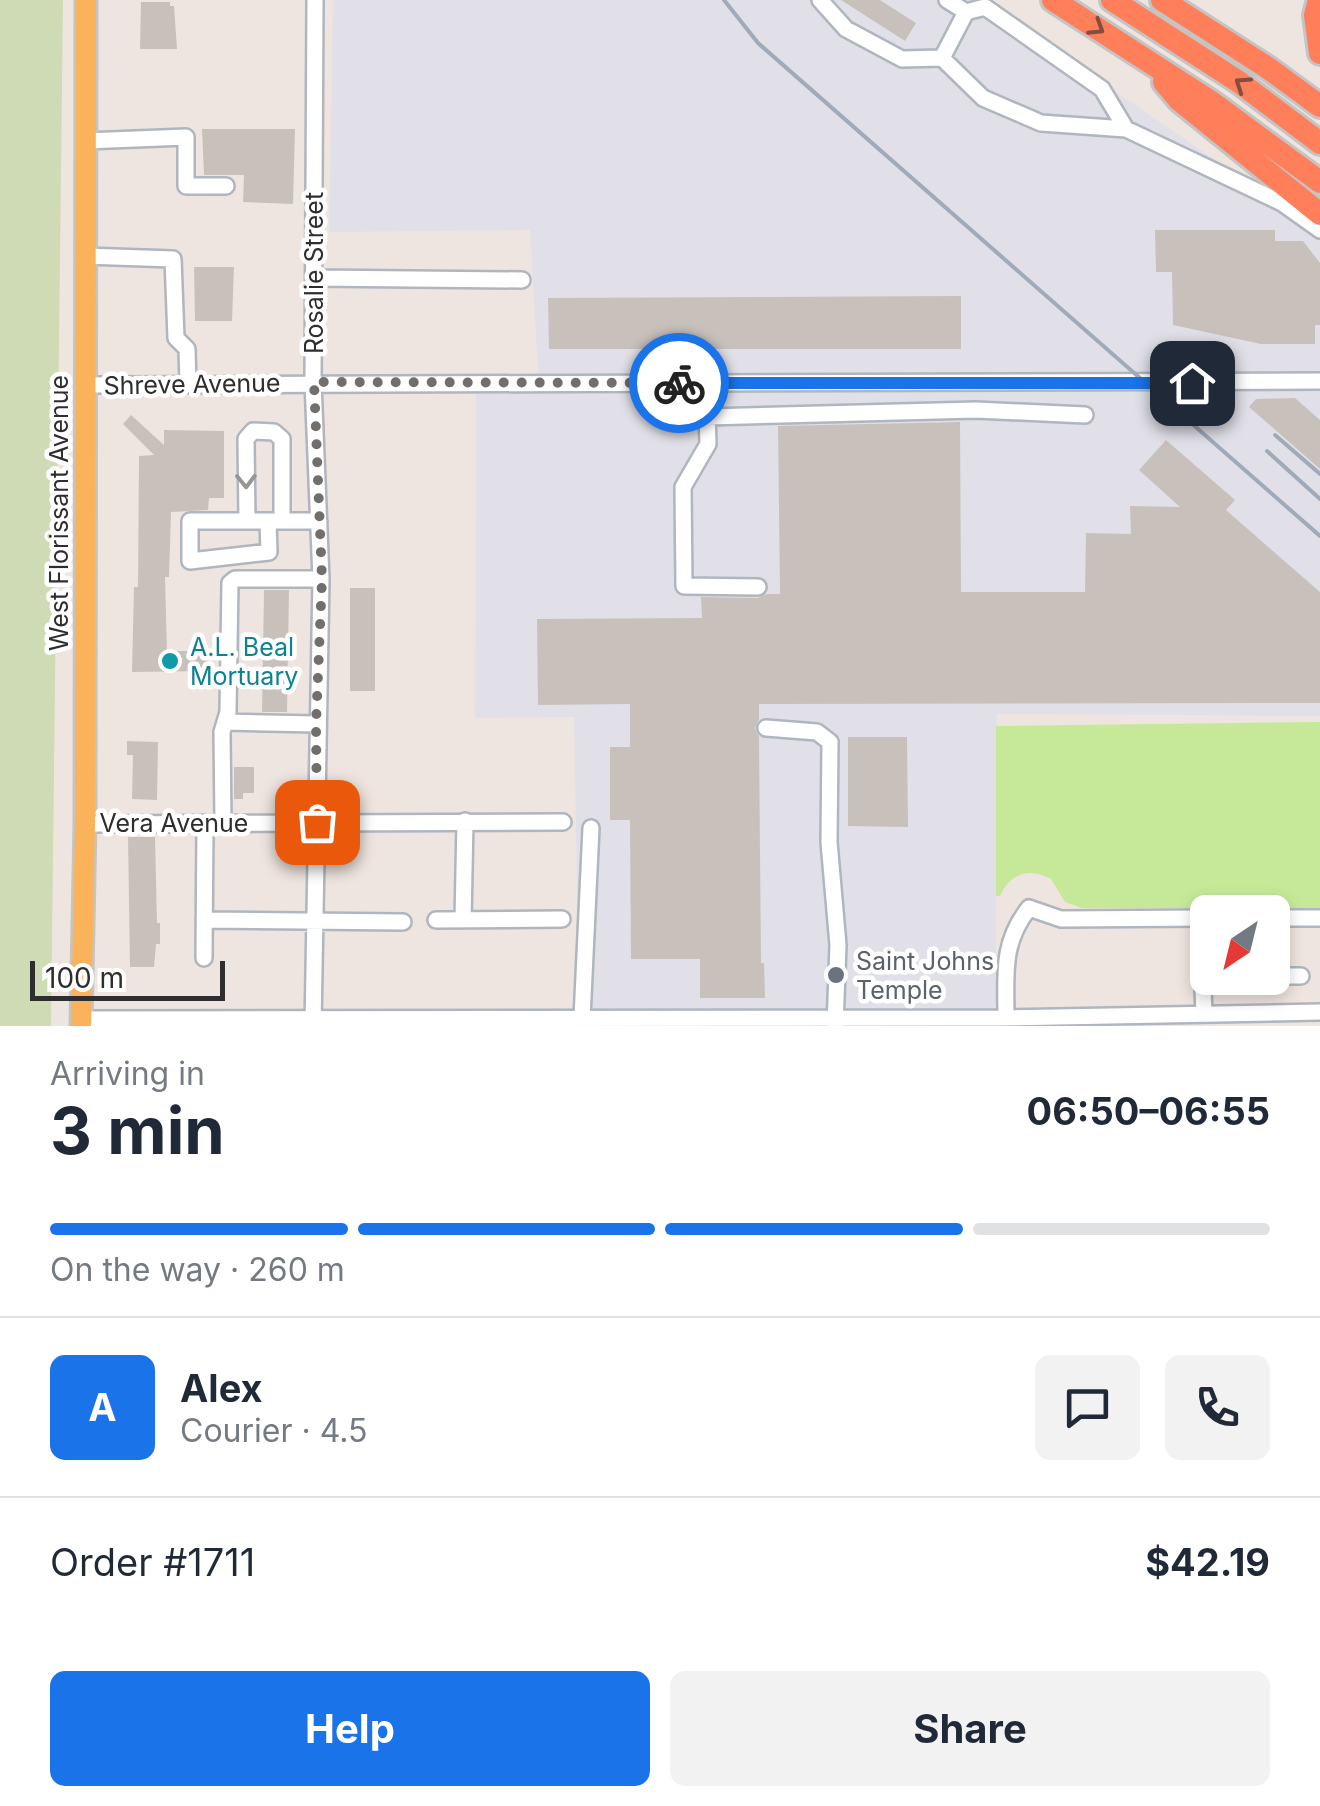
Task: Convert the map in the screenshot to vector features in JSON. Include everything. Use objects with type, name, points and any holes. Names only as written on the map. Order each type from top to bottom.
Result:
[{"type":"highway","points":[[1053,0],[1213,104],[1320,182]]},
{"type":"highway","points":[[1112,0],[1239,82],[1320,142]]},
{"type":"highway","points":[[1162,0],[1320,106]]},
{"type":"highway","points":[[1319,0],[1315,15],[1319,39]]},
{"type":"highway","points":[[1142,57],[1179,100],[1320,214]]},
{"type":"main road","name":"West Florissant Avenue","points":[[81,1023],[85,824],[86,0]]},
{"type":"street","name":"Rosalie Street","points":[[313,1023],[316,724],[322,579],[314,382],[315,0]]},
{"type":"street","points":[[820,0],[846,29],[902,59],[942,58],[983,98],[1041,122],[1126,129],[1282,202],[1320,230]]},
{"type":"street","points":[[947,0],[966,12],[985,7],[1102,90],[1126,129]]},
{"type":"street","points":[[942,58],[966,12]]},
{"type":"street","points":[[85,141],[186,137],[186,186],[226,186]]},
{"type":"street","points":[[85,256],[172,259],[176,338],[187,349],[188,384]]},
{"type":"street","points":[[314,278],[522,280]]},
{"type":"street","name":"Shreve Avenue","points":[[84,385],[1320,381]]},
{"type":"street","points":[[706,383],[708,444],[683,487],[684,586],[758,586]]},
{"type":"street","points":[[707,417],[976,410],[1085,415]]},
{"type":"street","points":[[247,520],[246,439],[253,431],[274,432],[282,439],[275,521],[269,552],[190,561],[190,521],[247,520],[275,521],[319,521]]},
{"type":"street","points":[[223,822],[222,732],[230,583],[235,578],[322,579]]},
{"type":"street","points":[[225,722],[316,724]]},
{"type":"street","points":[[766,728],[818,732],[830,742],[828,842],[838,944],[835,1022]]},
{"type":"street","points":[[464,920],[465,820]]},
{"type":"street","name":"Vera Avenue","points":[[85,824],[562,822]]},
{"type":"street","points":[[204,823],[204,958]]},
{"type":"street","points":[[582,1018],[591,828]]},
{"type":"street","points":[[1001,1021],[1007,950],[1014,927],[1029,908],[1061,919],[1190,918]]},
{"type":"street","points":[[1290,918],[1320,918]]},
{"type":"street","points":[[204,920],[403,922]]},
{"type":"street","points":[[436,920],[562,920]]},
{"type":"street","points":[[1290,976],[1302,976]]},
{"type":"street","points":[[1204,995],[1204,1014]]},
{"type":"street","points":[[81,1023],[487,1023],[582,1018],[662,1022],[1162,1020],[1204,1014],[1320,1012]]},
{"type":"shaded area","points":[[333,0],[982,0],[1214,159],[1271,187],[1320,223],[1320,716],[997,714],[996,1005],[992,1010],[579,1012],[574,717],[475,718],[476,394],[538,372],[530,230],[329,232]]},
{"type":"green space","points":[[0,0],[63,0],[51,1026],[0,1026]]},
{"type":"green space","points":[[1320,722],[1320,908],[1290,908],[1290,895],[1190,895],[1190,908],[1082,908],[1065,902],[1051,879],[1036,873],[1015,877],[996,896],[996,726]]},
{"type":"building","points":[[841,0],[880,0],[916,23],[905,41]]},
{"type":"building","points":[[141,2],[170,2],[174,6],[177,49],[140,49]]},
{"type":"building","points":[[202,129],[295,129],[293,204],[243,202],[244,175],[204,175]]},
{"type":"building","points":[[1155,230],[1275,230],[1275,241],[1303,241],[1320,263],[1320,325],[1315,325],[1315,344],[1261,344],[1173,325],[1172,272],[1156,272]]},
{"type":"building","points":[[194,267],[234,267],[232,321],[195,321]]},
{"type":"building","points":[[961,296],[961,349],[549,349],[548,298]]},
{"type":"building","points":[[1295,398],[1320,420],[1320,469],[1249,407],[1256,399]]},
{"type":"building","points":[[131,415],[164,445],[164,430],[224,431],[224,498],[209,498],[208,510],[171,512],[169,577],[165,577],[167,651],[208,651],[207,671],[132,672],[134,587],[138,587],[139,456],[154,455],[123,424]]},
{"type":"building","points":[[960,422],[961,592],[1085,592],[1086,533],[1131,534],[1130,506],[1180,507],[1139,470],[1166,440],[1235,500],[1226,510],[1320,592],[1320,703],[759,704],[755,728],[759,737],[761,963],[765,998],[700,998],[700,959],[631,959],[630,820],[610,820],[610,747],[630,747],[630,704],[538,705],[537,619],[702,618],[701,597],[758,598],[780,594],[778,426]]},
{"type":"building","points":[[350,588],[375,588],[375,691],[350,691]]},
{"type":"building","points":[[264,590],[289,590],[287,712],[262,712]]},
{"type":"building","points":[[848,737],[907,737],[908,827],[848,826]]},
{"type":"building","points":[[127,741],[158,742],[157,800],[132,799],[133,755],[127,755]]},
{"type":"building","points":[[234,767],[254,767],[254,793],[243,793],[243,799],[234,799]]},
{"type":"building","points":[[128,837],[155,837],[160,944],[156,944],[154,967],[130,967]]},
{"type":"railway","points":[[724,0],[758,43],[1320,536]]},
{"type":"railway","points":[[1275,435],[1320,474]]},
{"type":"railway","points":[[1267,451],[1320,499]]},
{"type":"way so far","points":[[317,822],[316,724],[322,579],[314,382],[679,383]]},
{"type":"place","name":"A.L. Beal Mortuary","points":[[170,661]]},
{"type":"place","name":"Saint Johns Temple","points":[[836,975]]},
{"type":"route","points":[[679,383],[1192,383]]}]
